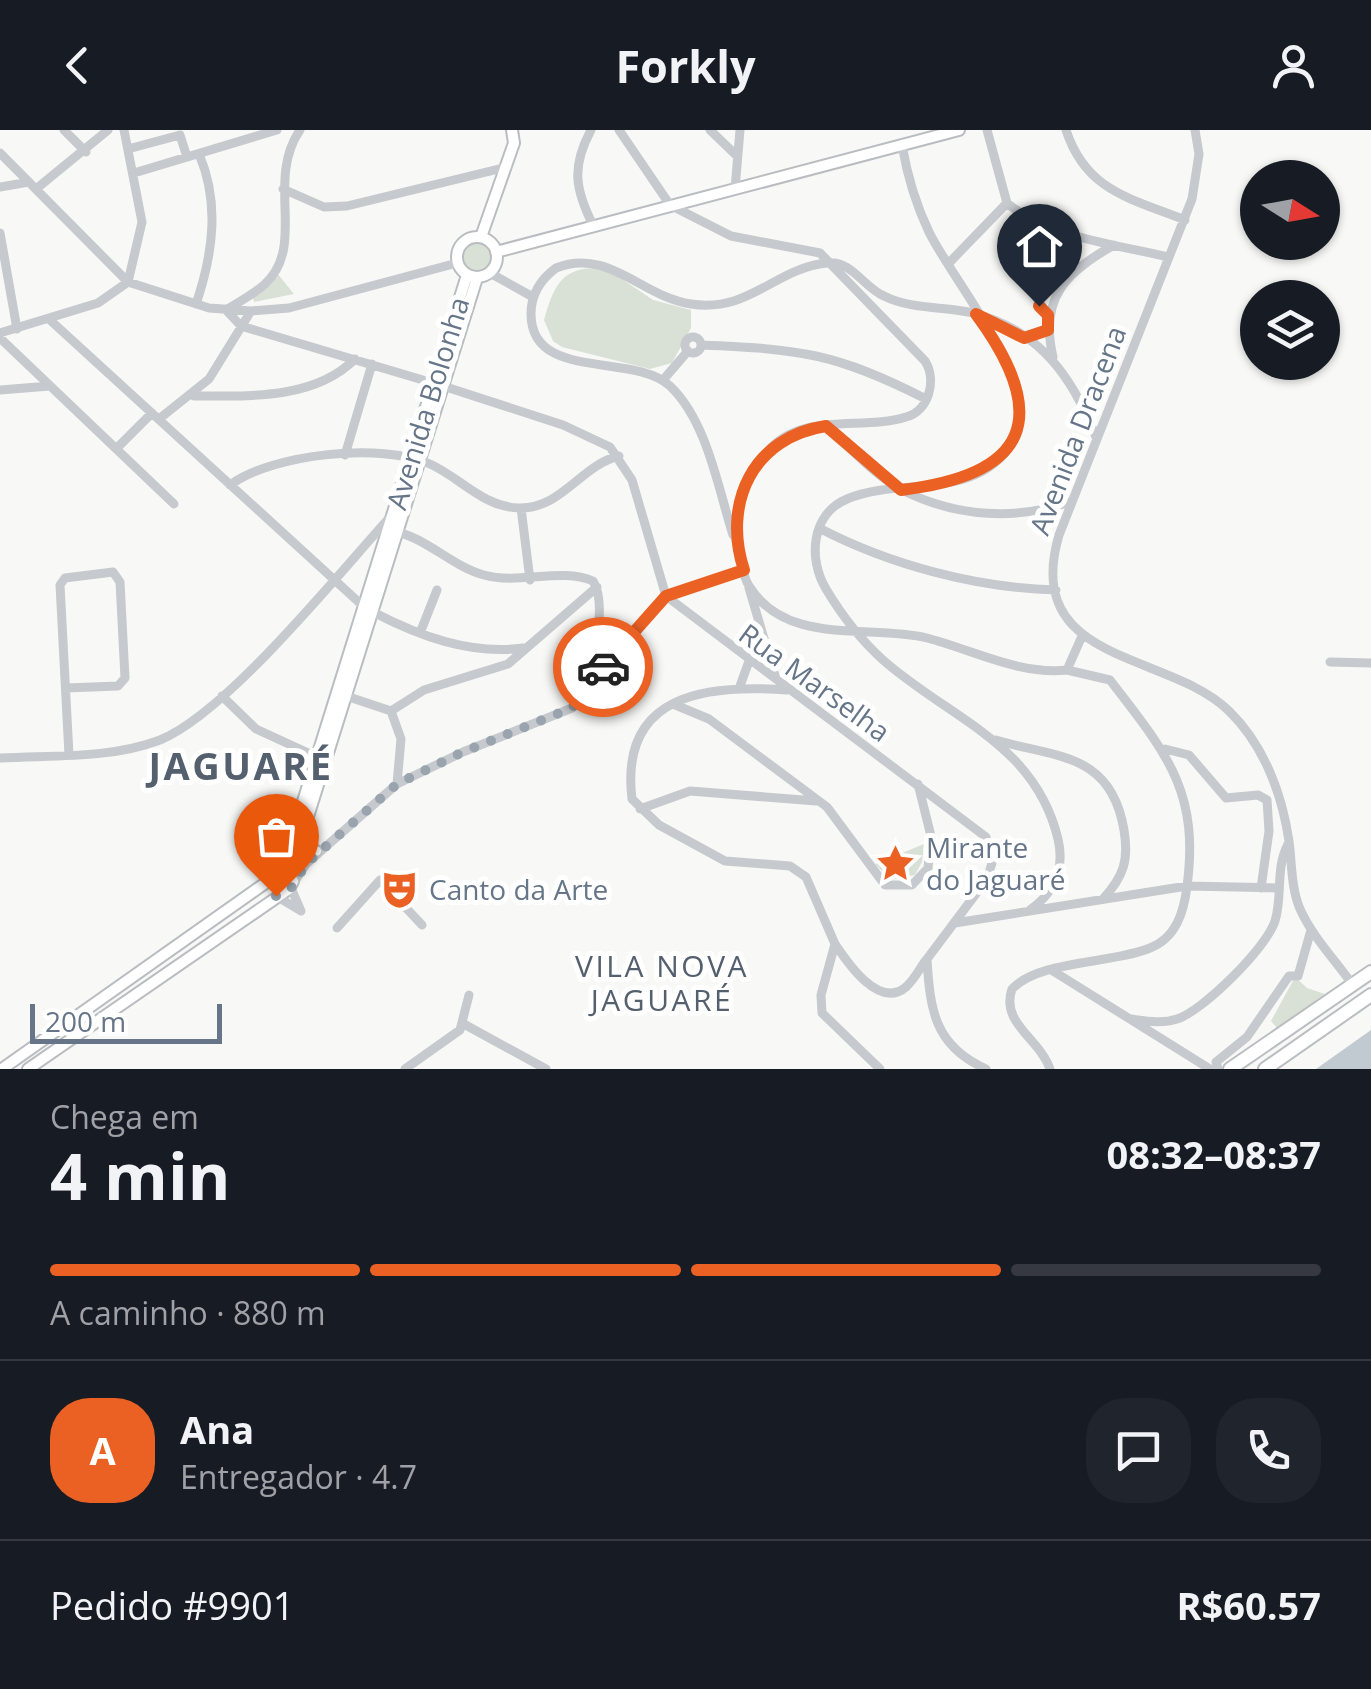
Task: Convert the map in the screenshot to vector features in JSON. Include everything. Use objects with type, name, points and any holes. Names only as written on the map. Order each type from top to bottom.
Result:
[{"type":"highway","points":[[1230,1069],[1371,972]]},
{"type":"highway","points":[[1265,1069],[1371,995]]},
{"type":"main road","points":[[481,238],[507,166],[515,130]]},
{"type":"main road","points":[[496,252],[959,130]]},
{"type":"main road","points":[[481,238],[496,252]]},
{"type":"main road","points":[[481,238],[462,244],[457,263],[472,276],[490,273],[496,252]]},
{"type":"main road","name":"Avenida Bolonha","points":[[388,531],[415,459],[472,276]]},
{"type":"main road","name":"Avenida Bolonha","points":[[285,882],[346,696],[392,514],[415,459]]},
{"type":"main road","name":"Avenida Bolonha","points":[[285,882],[316,757],[368,609]]},
{"type":"main road","points":[[301,842],[320,850]]},
{"type":"main road","points":[[2,1069],[150,965],[285,882]]},
{"type":"main road","points":[[28,1069],[285,882]]},
{"type":"main road","points":[[150,965],[158,978]]},
{"type":"street","points":[[64,130],[86,152]]},
{"type":"street","points":[[0,188],[32,186],[86,152],[108,130]]},
{"type":"street","points":[[124,130],[142,222],[128,282],[98,303],[0,336],[174,504]]},
{"type":"street","points":[[226,310],[264,284],[279,262],[286,234],[285,152],[300,130]]},
{"type":"street","points":[[591,130],[579,155],[575,180],[594,226]]},
{"type":"street","points":[[619,130],[670,204],[730,236],[801,246],[830,262],[926,361],[932,373],[926,398],[909,417],[801,430],[772,446],[742,492],[734,538]]},
{"type":"street","points":[[710,130],[737,156]]},
{"type":"street","points":[[735,189],[740,130]]},
{"type":"street","points":[[987,130],[1007,203]]},
{"type":"street","points":[[1066,130],[1077,160],[1098,181],[1184,220]]},
{"type":"street","name":"Avenida Dracena","points":[[1056,590],[1052,560],[1072,501],[1184,220],[1198,171],[1195,130]]},
{"type":"street","points":[[134,173],[199,154],[245,134],[272,131],[285,152]]},
{"type":"street","points":[[128,149],[180,135],[188,157]]},
{"type":"street","points":[[902,145],[919,208],[1012,378],[1019,406],[1016,437],[1002,457],[975,476],[850,497],[828,512],[819,528],[814,554],[818,572],[858,632],[883,660],[1021,763],[1048,802],[1062,861],[1052,888],[1030,910]]},
{"type":"street","points":[[0,152],[128,282],[196,304],[251,312],[289,308],[457,263]]},
{"type":"street","points":[[196,304],[208,264],[213,215],[199,154]]},
{"type":"street","points":[[283,190],[324,207],[347,206],[507,166]]},
{"type":"street","points":[[1007,203],[1090,237],[1168,257]]},
{"type":"street","points":[[948,264],[1007,203]]},
{"type":"street","points":[[0,232],[17,329]]},
{"type":"street","points":[[1090,237],[1091,258]]},
{"type":"street","points":[[1096,437],[1084,405],[1053,357],[1048,315],[1059,290],[1091,258],[1115,244]]},
{"type":"street","points":[[941,253],[958,250]]},
{"type":"street","points":[[777,682],[691,412],[663,380],[622,366],[552,352],[532,323],[533,297],[544,278],[563,265],[592,263],[616,270],[673,300],[710,306],[743,300],[805,268],[830,262],[842,264],[894,300],[976,314],[1053,357]]},
{"type":"street","points":[[1044,268],[1030,291],[1048,315]]},
{"type":"street","points":[[1017,272],[1032,283]]},
{"type":"street","points":[[490,273],[533,297]]},
{"type":"street","points":[[226,310],[241,326],[372,364],[594,438],[619,456],[632,480],[666,596]]},
{"type":"street","points":[[117,448],[155,416],[194,396],[220,366],[251,312]]},
{"type":"street","points":[[50,320],[368,609],[420,633],[487,651],[523,648]]},
{"type":"street","points":[[1024,338],[1048,330]]},
{"type":"street","points":[[663,380],[688,351],[696,352],[701,346],[764,346],[845,360],[926,398]]},
{"type":"street","points":[[194,396],[306,388],[342,372],[355,359]]},
{"type":"street","points":[[346,455],[372,364]]},
{"type":"street","points":[[0,390],[50,386]]},
{"type":"street","points":[[1084,405],[1108,408]]},
{"type":"street","points":[[826,426],[901,490],[990,514],[1032,512],[1072,501]]},
{"type":"street","points":[[86,438],[98,432]]},
{"type":"street","points":[[594,438],[599,461]]},
{"type":"street","points":[[230,486],[262,466],[382,453],[415,459],[489,502],[521,508],[556,498],[599,461],[619,456]]},
{"type":"street","points":[[718,488],[742,492]]},
{"type":"street","points":[[521,508],[530,580]]},
{"type":"street","points":[[819,528],[876,552],[988,586],[1056,590],[1063,610],[1082,636],[1122,659],[1193,686],[1231,713],[1272,778],[1289,842],[1296,898],[1311,927],[1352,984]]},
{"type":"street","points":[[0,758],[124,751],[162,739],[198,719],[388,531],[480,575],[530,580],[576,576],[597,587],[602,603],[592,650],[592,684]]},
{"type":"street","points":[[285,882],[397,784],[463,752],[572,708],[608,660],[666,596],[744,570]]},
{"type":"street","points":[[66,688],[118,686],[125,678],[120,582],[113,572],[61,581],[69,755]]},
{"type":"street","points":[[748,586],[772,607],[803,624],[912,635],[1028,670],[1067,670],[1110,680],[1164,749],[1189,812],[1187,886],[1180,920],[1158,944],[1020,980],[1008,1004],[1016,1022],[1045,1054],[1050,1069]]},
{"type":"street","points":[[391,711],[424,690],[493,672],[597,587]]},
{"type":"street","points":[[420,633],[438,590]]},
{"type":"street","name":"Rua Marselha","points":[[666,596],[777,682],[978,827],[990,847],[987,878],[906,987],[886,992],[867,983],[834,944]]},
{"type":"street","points":[[1067,670],[1082,636]]},
{"type":"street","points":[[592,650],[608,660]]},
{"type":"street","points":[[487,651],[493,672]]},
{"type":"street","points":[[1110,680],[1122,659]]},
{"type":"street","points":[[740,686],[749,661]]},
{"type":"street","points":[[1330,662],[1371,663]]},
{"type":"street","points":[[788,690],[740,686],[692,693],[673,704],[650,723],[638,743],[630,788],[640,810],[725,861],[799,870],[811,884],[834,944],[821,995],[822,1014],[880,1069]]},
{"type":"street","points":[[222,696],[256,729],[316,757]]},
{"type":"street","points":[[346,696],[391,711]]},
{"type":"street","points":[[673,704],[709,719],[818,801],[844,825],[881,883],[904,886],[922,879],[930,858],[931,836],[918,784]]},
{"type":"street","points":[[391,711],[402,739],[397,784]]},
{"type":"street","points":[[988,738],[1062,754],[1085,766],[1107,786],[1116,801],[1126,863],[1103,899]]},
{"type":"street","points":[[1021,763],[1028,747]]},
{"type":"street","points":[[1164,749],[1189,755],[1226,798],[1258,795],[1267,800],[1269,831],[1261,888]]},
{"type":"street","points":[[775,796],[787,777]]},
{"type":"street","points":[[640,810],[690,791],[818,801]]},
{"type":"street","points":[[1131,1019],[1171,1021],[1203,1005],[1268,935],[1276,919],[1279,866],[1289,842]]},
{"type":"street","points":[[337,928],[382,880],[422,924]]},
{"type":"street","points":[[953,923],[1187,886],[1279,888]]},
{"type":"street","points":[[1218,1069],[1216,1062],[1247,1037],[1289,976],[1298,976],[1312,939],[1311,927]]},
{"type":"street","points":[[927,959],[930,1010],[938,1030],[955,1052],[986,1069]]},
{"type":"street","points":[[1053,971],[1210,1069]]},
{"type":"street","points":[[406,1069],[456,1034],[469,995]]},
{"type":"street","points":[[462,1023],[546,1069]]},
{"type":"shaded area","points":[[477,243],[488,247],[492,258],[488,269],[477,273],[466,269],[462,258],[466,247]]},
{"type":"shaded area","points":[[593,268],[613,273],[653,300],[691,310],[691,328],[672,363],[650,369],[562,347],[553,341],[544,320],[555,290],[573,272]]},
{"type":"shaded area","points":[[277,273],[294,294],[254,302],[253,298]]},
{"type":"shaded area","points":[[924,844],[922,862],[915,875],[891,880],[875,864]]},
{"type":"shaded area","points":[[1295,977],[1307,988],[1325,994],[1277,1028],[1271,1021]]},
{"type":"shaded area","points":[[1371,1030],[1371,1069],[1316,1069]]},
{"type":"way so far","points":[[276,896],[291,888],[306,864],[397,784],[463,752],[572,708],[603,667]]},
{"type":"place","name":"Mirante do Jaguaré","points":[[896,863]]},
{"type":"place","name":"Canto da Arte","points":[[399,889]]},
{"type":"district","name":"JAGUARÉ","points":[[241,765]]},
{"type":"district","name":"VILA NOVA JAGUARÉ","points":[[662,982]]},
{"type":"route","points":[[603,667],[666,596],[744,570],[734,538],[742,492],[772,446],[787,436],[826,426],[901,490],[975,476],[997,462],[1016,437],[1018,398],[1004,359],[976,314],[1024,338],[1048,330],[1048,315],[1039,306]]}]
